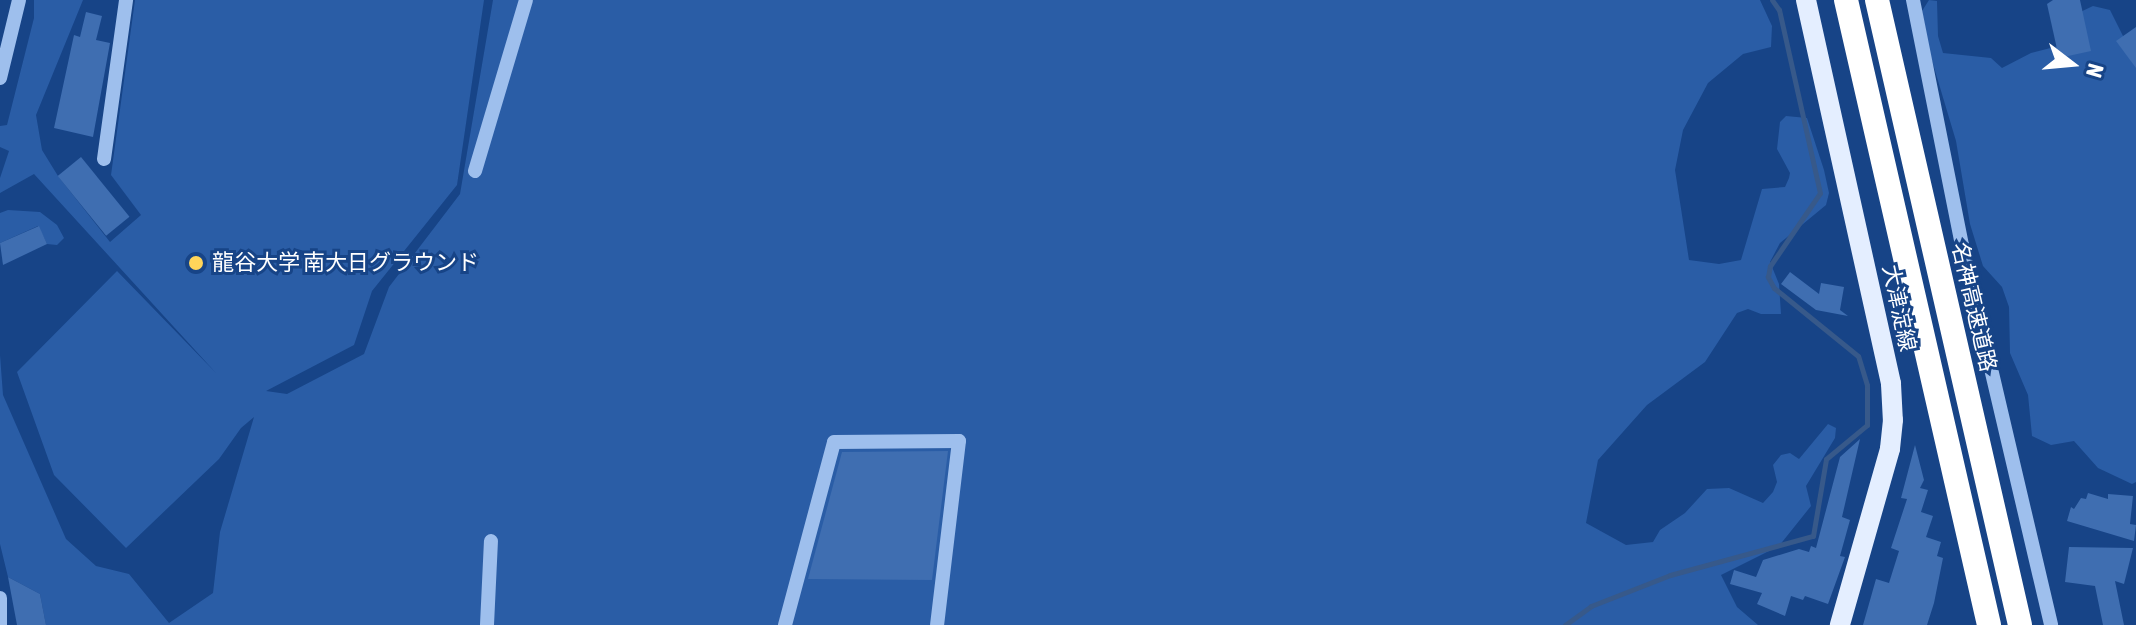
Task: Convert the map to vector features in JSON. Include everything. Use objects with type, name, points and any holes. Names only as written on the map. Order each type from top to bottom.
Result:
[{"type":"highway","points":[[1846,0],[1989,625]]},
{"type":"highway","name":"名神高速道路","points":[[1877,0],[2020,625]]},
{"type":"main road","name":"大津淀線","points":[[1806,0],[1891,384],[1893,420],[1890,449],[1840,625]]},
{"type":"street","points":[[0,78],[17,20],[19,0]]},
{"type":"street","points":[[104,159],[126,0]]},
{"type":"street","points":[[475,171],[526,0]]},
{"type":"street","points":[[1913,0],[1962,245],[2051,625]]},
{"type":"street","points":[[785,625],[834,442],[959,441],[937,625]]},
{"type":"street","points":[[487,625],[491,541]]},
{"type":"street","points":[[0,598],[0,625]]},
{"type":"shaded area","points":[[34,0],[83,0],[36,115],[42,150],[58,176],[110,242],[141,215],[111,175],[135,0],[484,0],[457,185],[372,291],[354,345],[266,391],[287,394],[364,354],[389,287],[460,194],[493,0],[1760,0],[1772,26],[1771,47],[1743,54],[1708,83],[1683,130],[1675,170],[1689,260],[1719,264],[1741,260],[1762,189],[1785,187],[1789,178],[1790,173],[1777,149],[1780,122],[1786,116],[1807,118],[1824,170],[1829,193],[1826,205],[1780,243],[1770,262],[1779,284],[1781,314],[1761,314],[1748,309],[1737,313],[1705,362],[1647,405],[1598,460],[1586,523],[1626,545],[1653,542],[1660,530],[1685,513],[1707,489],[1729,488],[1763,503],[1777,482],[1773,465],[1781,455],[1790,453],[1799,459],[1828,424],[1836,428],[1835,438],[1806,486],[1811,506],[1779,546],[1721,575],[1737,607],[1758,625],[46,625],[40,594],[8,577],[0,544],[0,355],[3,395],[66,539],[96,566],[129,574],[169,623],[213,593],[220,532],[254,417],[241,428],[219,459],[126,548],[54,475],[17,372],[117,271],[216,373],[34,174],[0,193],[0,178],[9,151],[0,147],[0,126],[7,125],[34,18]]},
{"type":"shaded area","points":[[1929,0],[1937,1],[1938,36],[1943,53],[1991,58],[2002,68],[2031,53],[2066,44],[2076,14],[2093,6],[2110,10],[2136,62],[2136,482],[2132,484],[2098,468],[2074,441],[2051,445],[2032,436],[2028,395],[2010,353],[2009,307],[2002,287],[1983,266],[1970,224],[1956,141],[1930,54],[1922,11]]},
{"type":"shaded area","points":[[8,210],[40,212],[57,225],[64,238],[57,245],[47,244],[38,226],[0,243],[0,213]]},
{"type":"building","points":[[2053,0],[2080,0],[2091,51],[2059,58],[2047,4]]},
{"type":"building","points":[[86,12],[102,16],[96,40],[110,43],[93,137],[54,128],[74,35],[80,37]]},
{"type":"building","points":[[2136,27],[2136,68],[2116,41]]},
{"type":"building","points":[[81,157],[129,217],[106,236],[58,176]]},
{"type":"building","points":[[39,226],[47,244],[3,265],[0,243]]},
{"type":"building","points":[[1790,272],[1819,294],[1821,283],[1844,287],[1840,310],[1848,316],[1816,310],[1781,284]]},
{"type":"building","points":[[1860,439],[1842,517],[1850,520],[1840,556],[1845,557],[1828,604],[1805,596],[1803,600],[1791,596],[1785,616],[1757,604],[1762,593],[1730,584],[1734,570],[1756,577],[1763,560],[1799,549],[1809,552],[1811,546],[1816,548],[1840,457]]},
{"type":"building","points":[[1915,445],[1924,480],[1920,488],[1928,490],[1921,512],[1933,516],[1926,537],[1941,542],[1937,556],[1943,558],[1934,603],[1927,625],[1863,625],[1876,579],[1889,583],[1899,551],[1891,548],[1907,499],[1901,498]]},
{"type":"building","points":[[948,451],[932,580],[808,579],[842,452]]},
{"type":"building","points":[[2088,493],[2108,499],[2108,494],[2133,496],[2130,524],[2136,525],[2134,541],[2067,521],[2071,507],[2074,509],[2081,498],[2086,499]]},
{"type":"building","points":[[2069,547],[2133,548],[2124,584],[2115,581],[2124,625],[2103,625],[2095,586],[2065,582]]},
{"type":"building","points":[[8,577],[40,594],[46,625],[17,625]]},
{"type":"waterway","points":[[1565,625],[1591,606],[1670,575],[1813,536],[1826,459],[1867,425],[1867,385],[1858,356],[1774,288],[1768,277],[1770,266],[1820,193],[1779,10],[1772,0]]},
{"type":"place","name":"龍谷大学 南大日グラウンド","points":[[196,263]]}]
